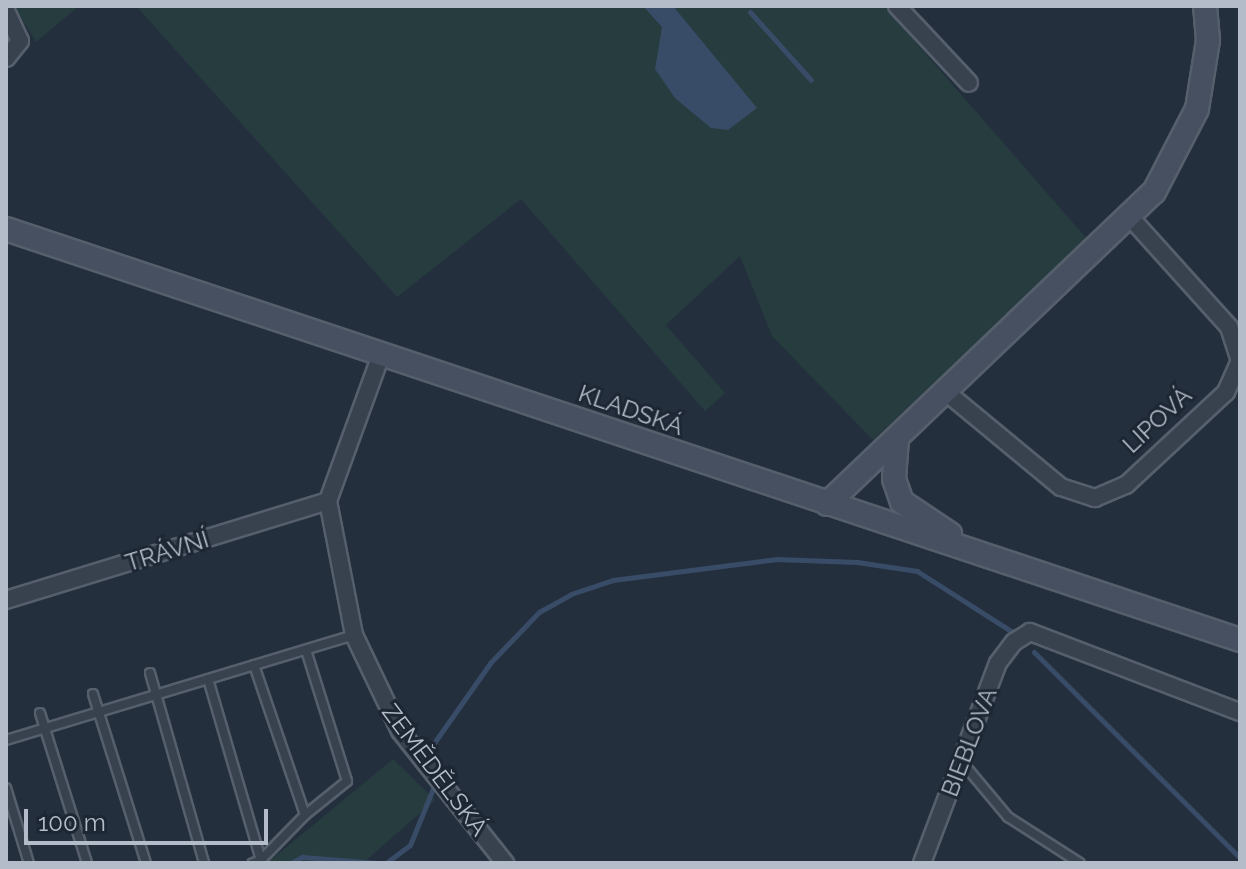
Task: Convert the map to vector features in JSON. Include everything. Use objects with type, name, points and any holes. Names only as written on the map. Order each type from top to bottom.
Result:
[{"type":"main road","points":[[827,504],[1131,218],[1165,175],[1191,126],[1204,74],[1205,6]]},
{"type":"main road","name":"KLADSKÁ","points":[[6,229],[1240,640]]},
{"type":"main road","points":[[897,439],[894,479],[908,509],[1002,562]]},
{"type":"street","points":[[897,6],[969,83]]},
{"type":"street","points":[[6,11],[20,41],[6,58]]},
{"type":"street","name":"LIPOVÁ","points":[[946,392],[1061,487],[1095,498],[1126,485],[1226,392],[1240,361],[1229,327],[1131,218]]},
{"type":"street","points":[[328,501],[381,355]]},
{"type":"street","name":"TRÁVNÍ","points":[[6,600],[328,501]]},
{"type":"street","name":"ZEMĚDĚLSKÁ","points":[[328,501],[354,635],[400,731],[505,863]]},
{"type":"street","name":"BIEBLOVA","points":[[922,863],[998,663],[1014,642],[1030,632],[1240,712]]},
{"type":"lane","points":[[6,740],[354,635]]},
{"type":"lane","points":[[208,679],[257,862],[305,815],[347,781],[306,650]]},
{"type":"lane","points":[[254,665],[305,815]]},
{"type":"lane","points":[[150,673],[204,863]]},
{"type":"lane","points":[[93,694],[146,863]]},
{"type":"lane","points":[[40,713],[87,863]]},
{"type":"lane","points":[[962,762],[1008,817],[1080,863]]},
{"type":"lane","points":[[6,788],[29,863]]},
{"type":"green space","points":[[14,6],[79,6],[36,42]]},
{"type":"green space","points":[[136,6],[884,6],[1087,239],[873,440],[772,336],[740,256],[666,325],[725,393],[705,411],[521,199],[397,297]]},
{"type":"green space","points":[[393,759],[435,800],[363,863],[267,863]]},
{"type":"water","points":[[643,6],[673,6],[757,108],[728,130],[711,128],[675,98],[655,69],[662,27]]},
{"type":"waterway","points":[[750,12],[811,80]]},
{"type":"waterway","points":[[434,743],[491,662],[539,612],[571,594],[613,580],[776,559],[857,562],[917,571],[1014,633]]},
{"type":"waterway","points":[[1034,652],[1240,858]]},
{"type":"waterway","points":[[386,863],[410,845],[434,786]]},
{"type":"waterway","points":[[291,863],[302,857],[378,863]]}]
